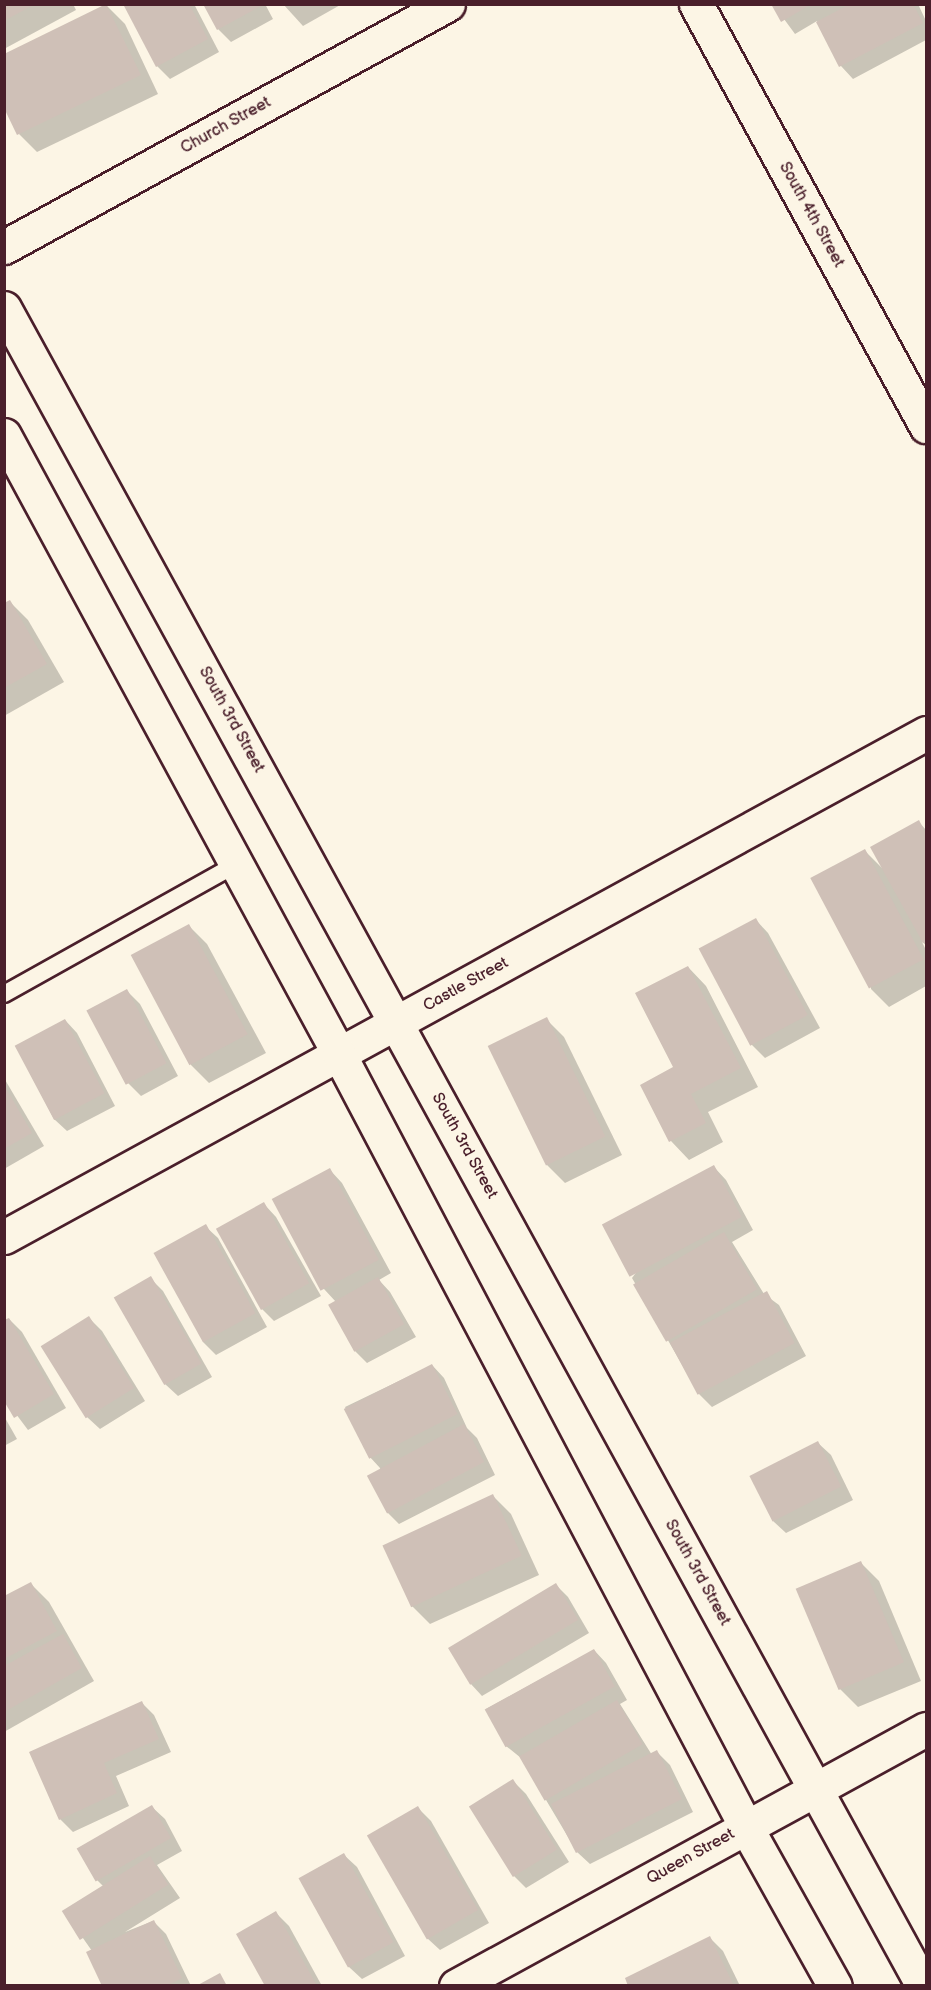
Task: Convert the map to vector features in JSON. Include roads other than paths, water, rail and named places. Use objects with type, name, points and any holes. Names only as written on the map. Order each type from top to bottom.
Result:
[{"type":"main road","name":"Church Street","points":[[4,247],[448,4]]},
{"type":"main road","name":"South 4th Street","points":[[696,4],[927,426]]},
{"type":"main road","name":"South 3rd Street","points":[[4,308],[923,1986]]},
{"type":"main road","points":[[4,435],[339,1054],[746,1827],[835,1986]]},
{"type":"main road","name":"Castle Street","points":[[4,1237],[927,733]]},
{"type":"main road","name":"Queen Street","points":[[456,1986],[927,1729]]},
{"type":"lane","points":[[4,994],[237,864]]}]
